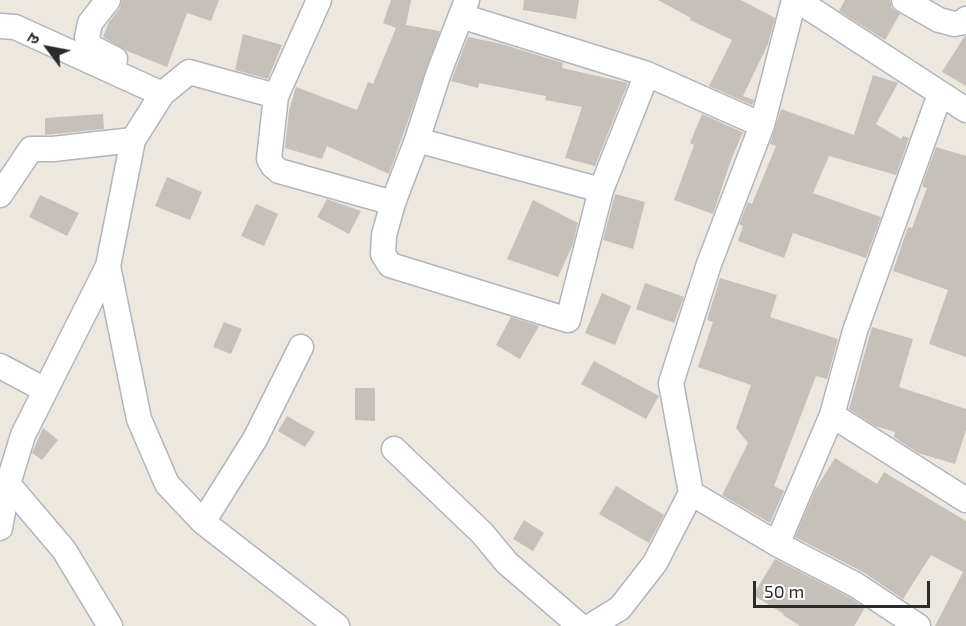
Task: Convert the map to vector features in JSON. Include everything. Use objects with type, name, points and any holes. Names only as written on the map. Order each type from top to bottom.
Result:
[{"type":"street","points":[[108,0],[90,23],[87,38],[92,47],[167,90]]},
{"type":"street","points":[[319,0],[276,96],[269,159],[279,171],[393,203]]},
{"type":"street","points":[[591,626],[620,608],[655,563],[691,493],[671,383],[709,264],[762,125],[795,0],[966,110]]},
{"type":"street","points":[[904,0],[939,20],[954,24],[964,22],[966,19]]},
{"type":"street","points":[[647,74],[602,190],[568,320],[390,265],[383,254],[384,235],[393,203],[464,8],[647,74],[762,125]]},
{"type":"street","points":[[0,26],[15,27],[167,90]]},
{"type":"street","points":[[0,528],[8,484],[23,435],[108,266],[133,140],[167,90],[189,72],[276,96]]},
{"type":"street","points":[[777,544],[832,415],[855,331],[940,94]]},
{"type":"street","points":[[0,195],[31,149],[53,149],[133,140]]},
{"type":"street","points":[[417,140],[602,190]]},
{"type":"street","points":[[108,266],[139,418],[167,484],[203,522],[337,626]]},
{"type":"street","points":[[203,522],[255,439],[301,347]]},
{"type":"street","points":[[0,366],[45,390]]},
{"type":"street","points":[[832,415],[966,500]]},
{"type":"street","points":[[394,449],[482,533],[507,563],[580,626]]},
{"type":"street","points":[[8,484],[63,550],[110,626]]},
{"type":"street","points":[[691,493],[777,544],[856,585],[918,626]]},
{"type":"building","points":[[122,0],[219,0],[211,21],[187,13],[167,67],[127,51],[103,37],[109,22],[120,8]]},
{"type":"building","points":[[391,0],[411,0],[406,25],[440,31],[389,174],[327,146],[322,159],[285,148],[289,111],[296,87],[357,110],[368,82],[373,84],[396,28],[383,23]]},
{"type":"building","points":[[524,0],[579,0],[576,19],[523,10]]},
{"type":"building","points":[[658,0],[741,0],[775,18],[768,44],[743,96],[754,100],[752,105],[709,86],[732,40],[690,20],[691,18]]},
{"type":"building","points":[[845,0],[890,0],[892,8],[900,14],[885,40],[839,11]]},
{"type":"building","points":[[243,34],[282,45],[268,79],[235,70]]},
{"type":"building","points":[[966,36],[966,86],[942,72]]},
{"type":"building","points":[[468,37],[498,43],[563,63],[562,68],[628,83],[595,166],[565,158],[582,107],[545,100],[546,96],[479,83],[478,88],[451,81]]},
{"type":"building","points":[[873,75],[898,83],[876,124],[901,139],[903,136],[909,138],[896,175],[829,156],[813,193],[881,217],[866,258],[793,233],[784,258],[738,241],[743,226],[739,224],[748,202],[752,204],[776,146],[770,144],[781,109],[854,135]]},
{"type":"building","points":[[103,114],[104,129],[45,135],[45,118]]},
{"type":"building","points":[[702,114],[744,133],[730,163],[713,214],[674,200],[694,145],[690,143]]},
{"type":"building","points":[[936,147],[966,156],[966,357],[929,344],[948,290],[893,271],[908,227],[912,228],[927,188],[923,187],[923,183]]},
{"type":"building","points":[[167,177],[202,192],[190,220],[155,206]]},
{"type":"building","points":[[615,194],[645,202],[633,249],[603,240]]},
{"type":"building","points":[[40,195],[79,213],[67,236],[29,217]]},
{"type":"building","points":[[327,199],[361,211],[349,234],[317,217]]},
{"type":"building","points":[[533,200],[578,223],[573,244],[558,277],[507,259]]},
{"type":"building","points":[[256,204],[278,214],[264,246],[241,236]]},
{"type":"building","points":[[720,278],[777,295],[770,317],[838,339],[827,379],[816,376],[774,486],[784,491],[770,523],[722,495],[748,443],[736,428],[751,385],[698,367],[713,322],[707,320]]},
{"type":"building","points":[[645,283],[684,297],[674,323],[636,309]]},
{"type":"building","points":[[602,293],[631,306],[615,345],[585,333]]},
{"type":"building","points":[[511,317],[539,326],[520,359],[496,345]]},
{"type":"building","points":[[224,322],[242,329],[231,354],[213,347]]},
{"type":"building","points":[[872,327],[913,339],[899,387],[966,409],[966,430],[955,464],[918,453],[894,437],[895,432],[875,426],[849,409]]},
{"type":"building","points":[[594,361],[659,396],[646,419],[581,384]]},
{"type":"building","points":[[355,388],[375,388],[375,421],[355,420]]},
{"type":"building","points":[[287,416],[315,432],[305,447],[278,431]]},
{"type":"building","points":[[43,428],[58,440],[42,460],[32,453]]},
{"type":"building","points":[[835,458],[877,484],[884,472],[966,521],[966,626],[935,626],[963,572],[931,555],[903,599],[863,572],[795,537],[815,490]]},
{"type":"building","points":[[616,486],[664,515],[649,543],[599,514]]},
{"type":"building","points":[[524,520],[544,533],[533,551],[513,539]]},
{"type":"building","points":[[775,559],[849,597],[865,608],[854,626],[800,626],[753,595]]}]
